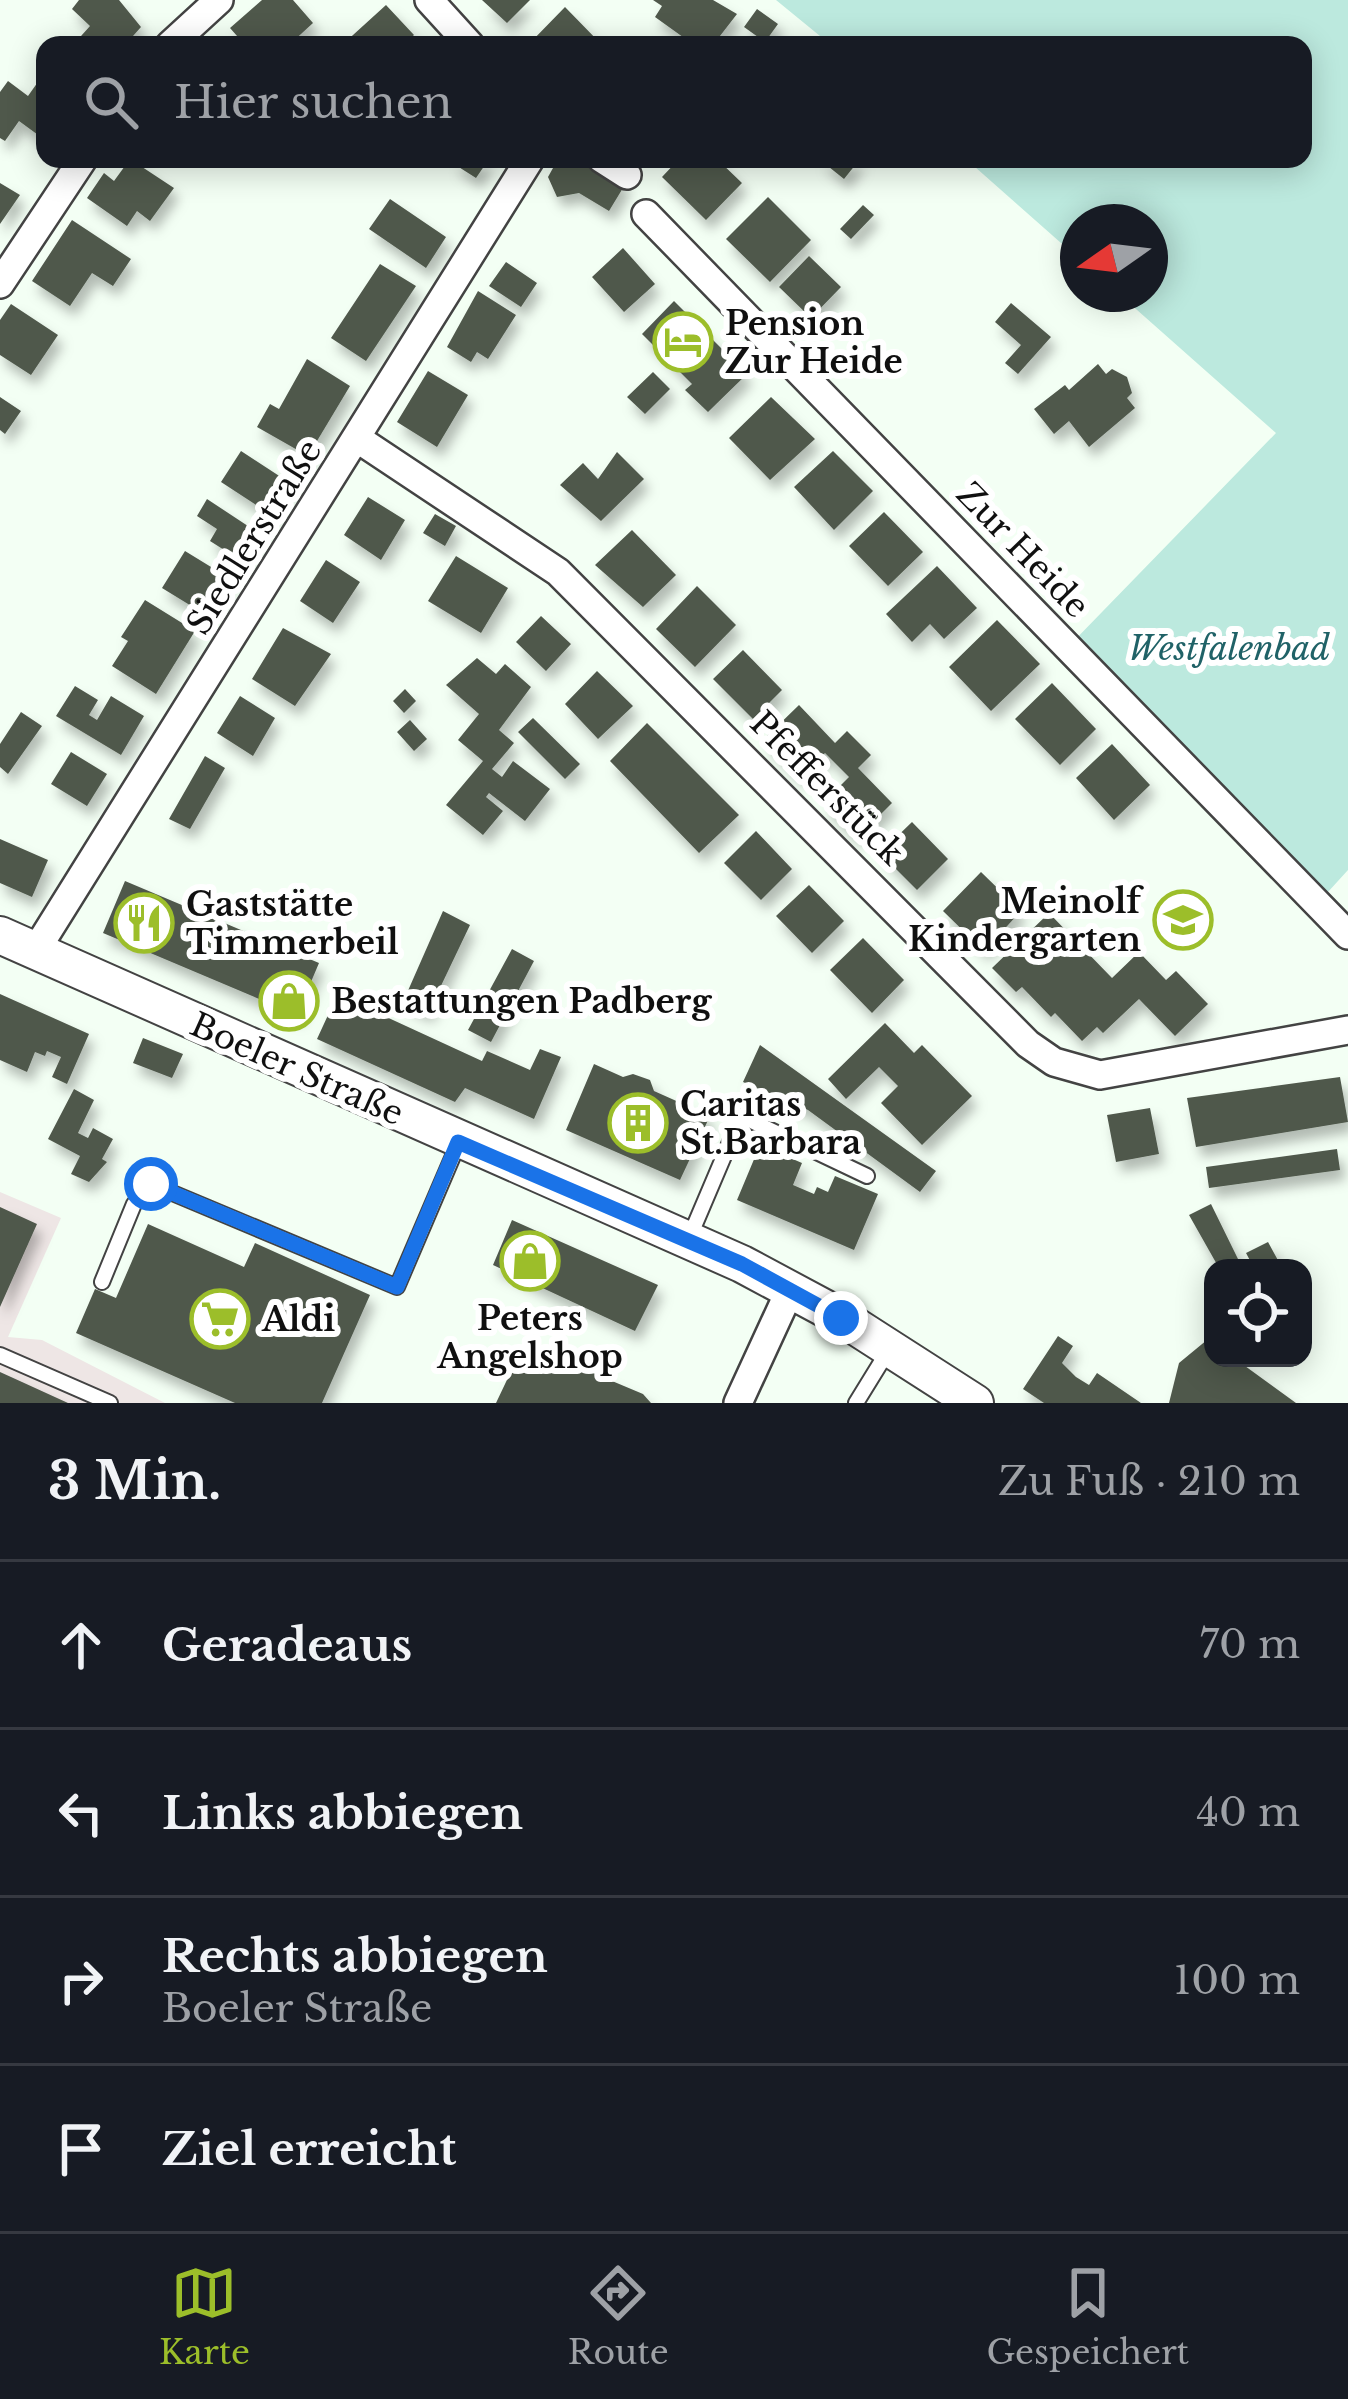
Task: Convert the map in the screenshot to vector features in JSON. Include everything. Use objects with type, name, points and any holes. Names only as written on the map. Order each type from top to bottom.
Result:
[{"type":"street","points":[[180,36],[219,0]]},
{"type":"street","points":[[429,0],[462,36]]},
{"type":"street","points":[[0,284],[77,168]]},
{"type":"street","name":"Siedlerstraße","points":[[36,950],[524,168]]},
{"type":"street","points":[[616,168],[627,175]]},
{"type":"street","name":"Zur Heide","points":[[646,214],[1348,935]]},
{"type":"street","name":"Pfefferstück","points":[[358,439],[558,572],[1028,1044],[1054,1063],[1100,1075],[1348,1030]]},
{"type":"street","name":"Boeler Straße","points":[[0,934],[791,1288],[975,1403]]},
{"type":"street","points":[[738,1403],[791,1288]]},
{"type":"lane","points":[[688,1240],[741,1116],[867,1176]]},
{"type":"lane","points":[[102,1282],[134,1204],[151,1184],[397,1287],[458,1142]]},
{"type":"lane","points":[[856,1403],[889,1349]]},
{"type":"lane","points":[[0,1355],[110,1403]]},
{"type":"shaded area","points":[[0,1192],[61,1218],[8,1337],[42,1340],[165,1403],[0,1403]]},
{"type":"green space","name":"Westfalenbad","points":[[776,0],[1348,0],[1348,870],[1317,904],[1068,647],[1276,433],[1139,312],[1168,312],[1168,204],[1060,204],[1060,242],[976,168],[1312,168],[1312,36],[820,36]]},
{"type":"building","points":[[79,0],[119,0],[141,27],[133,36],[81,36],[90,26],[72,9]]},
{"type":"building","points":[[262,0],[293,0],[313,23],[299,36],[237,36],[230,28]]},
{"type":"building","points":[[482,0],[530,0],[507,23]]},
{"type":"building","points":[[653,0],[713,0],[737,14],[720,36],[681,36],[655,17],[662,6]]},
{"type":"building","points":[[386,5],[414,35],[413,36],[352,36]]},
{"type":"building","points":[[565,7],[593,36],[537,36]]},
{"type":"building","points":[[757,9],[778,24],[769,36],[757,36],[744,27]]},
{"type":"building","points":[[8,81],[28,96],[36,85],[36,133],[19,121],[5,141],[0,138],[0,92]]},
{"type":"building","points":[[123,168],[144,168],[174,188],[150,221],[137,211],[127,226],[87,198],[104,173],[114,181]]},
{"type":"building","points":[[460,168],[483,168],[476,178]]},
{"type":"building","points":[[553,168],[602,168],[626,183],[609,211],[579,193],[557,197],[548,177]]},
{"type":"building","points":[[670,168],[726,168],[742,183],[706,220],[662,177]]},
{"type":"building","points":[[830,168],[853,168],[844,179]]},
{"type":"building","points":[[0,183],[20,195],[0,224]]},
{"type":"building","points":[[768,197],[811,240],[770,282],[726,239]]},
{"type":"building","points":[[390,199],[446,237],[426,268],[369,229]]},
{"type":"building","points":[[863,205],[874,215],[851,239],[840,229]]},
{"type":"building","points":[[72,220],[131,259],[113,286],[92,273],[70,306],[32,281]]},
{"type":"building","points":[[623,248],[655,284],[624,312],[592,277]]},
{"type":"building","points":[[809,256],[841,287],[811,318],[779,287]]},
{"type":"building","points":[[506,262],[537,283],[521,307],[489,286]]},
{"type":"building","points":[[380,264],[416,286],[366,361],[331,338]]},
{"type":"building","points":[[478,291],[516,315],[488,359],[477,352],[471,362],[447,347]]},
{"type":"building","name":"Pension Zur Heide","points":[[674,301],[747,374],[708,412],[685,390],[692,384],[642,334]]},
{"type":"building","points":[[1011,303],[1051,337],[1018,374],[1005,363],[1021,345],[995,322]]},
{"type":"building","points":[[11,304],[58,335],[31,375],[0,355],[0,320]]},
{"type":"building","points":[[307,359],[350,386],[308,456],[257,427],[270,404],[279,409]]},
{"type":"building","points":[[1098,364],[1106,374],[1112,369],[1127,377],[1132,393],[1127,398],[1135,408],[1089,447],[1069,421],[1054,434],[1034,409],[1065,385],[1069,390]]},
{"type":"building","points":[[428,371],[468,395],[437,447],[397,422]]},
{"type":"building","points":[[653,372],[670,389],[645,414],[627,397]]},
{"type":"building","points":[[0,397],[21,411],[5,434],[0,430]]},
{"type":"building","points":[[771,397],[815,439],[770,480],[729,438]]},
{"type":"building","points":[[241,451],[290,483],[270,514],[221,482]]},
{"type":"building","points":[[833,451],[873,491],[834,530],[794,487]]},
{"type":"building","points":[[617,452],[644,479],[601,521],[560,485],[583,463],[598,479]]},
{"type":"building","points":[[368,497],[405,520],[381,560],[344,535]]},
{"type":"building","points":[[207,499],[257,532],[240,560],[210,541],[217,529],[197,516]]},
{"type":"building","points":[[884,512],[923,552],[888,586],[849,546]]},
{"type":"building","points":[[435,514],[456,526],[445,546],[423,533]]},
{"type":"building","points":[[632,530],[676,575],[643,607],[595,565]]},
{"type":"building","points":[[185,551],[229,578],[206,615],[162,588]]},
{"type":"building","points":[[456,556],[508,588],[481,633],[428,601]]},
{"type":"building","points":[[326,560],[360,582],[333,623],[300,601]]},
{"type":"building","points":[[937,566],[977,608],[944,639],[930,624],[912,642],[886,614]]},
{"type":"building","points":[[697,586],[736,625],[695,667],[656,629]]},
{"type":"building","points":[[145,600],[195,631],[156,694],[112,666],[128,641],[121,637]]},
{"type":"building","points":[[541,616],[571,644],[546,671],[516,642]]},
{"type":"building","points":[[997,620],[1040,664],[991,711],[949,667]]},
{"type":"building","points":[[283,628],[331,654],[295,706],[252,679]]},
{"type":"building","points":[[743,650],[782,690],[753,719],[713,679]]},
{"type":"building","points":[[477,658],[496,674],[505,664],[531,687],[499,730],[514,743],[492,769],[502,777],[513,761],[550,789],[525,821],[489,793],[486,797],[503,811],[483,835],[446,805],[483,761],[458,740],[479,714],[446,685]]},
{"type":"building","points":[[597,671],[633,706],[598,739],[565,704]]},
{"type":"building","points":[[1052,683],[1096,729],[1060,765],[1015,719]]},
{"type":"building","points":[[75,686],[98,700],[89,715],[97,720],[111,696],[144,716],[121,755],[56,716]]},
{"type":"building","points":[[405,689],[416,701],[404,713],[393,701]]},
{"type":"building","points":[[240,696],[275,718],[253,756],[217,733]]},
{"type":"building","points":[[799,705],[835,743],[847,731],[871,755],[858,768],[892,803],[857,838],[823,803],[849,777],[825,753],[800,778],[763,740]]},
{"type":"building","points":[[21,712],[42,726],[8,774],[0,767],[0,744]]},
{"type":"building","points":[[533,718],[580,764],[565,779],[518,732]]},
{"type":"building","points":[[410,720],[427,739],[414,751],[397,732]]},
{"type":"building","points":[[647,723],[739,815],[699,853],[610,761]]},
{"type":"building","points":[[1112,744],[1150,785],[1114,820],[1076,778]]},
{"type":"building","points":[[71,752],[107,774],[87,806],[51,784]]},
{"type":"building","points":[[205,756],[225,768],[190,829],[169,819]]},
{"type":"building","points":[[912,822],[948,859],[917,890],[880,853]]},
{"type":"building","points":[[756,831],[792,869],[761,900],[724,863]]},
{"type":"building","points":[[0,839],[48,860],[32,897],[0,883]]},
{"type":"building","points":[[981,872],[1021,911],[984,951],[943,911]]},
{"type":"building","points":[[125,881],[319,963],[297,1015],[103,933]]},
{"type":"building","points":[[809,885],[844,921],[812,953],[776,916]]},
{"type":"building","points":[[443,911],[470,925],[428,1013],[403,1002]]},
{"type":"building","points":[[1049,913],[1112,978],[1139,952],[1166,980],[1176,971],[1208,1004],[1175,1036],[1139,999],[1103,1033],[1097,1027],[1082,1041],[1055,1013],[1051,1017],[1022,987],[1016,992],[992,968]]},
{"type":"building","points":[[863,938],[904,980],[872,1013],[830,970]]},
{"type":"building","points":[[512,949],[534,961],[491,1042],[468,1030]]},
{"type":"building","points":[[340,989],[359,998],[356,1003],[482,1061],[487,1051],[530,1070],[540,1049],[561,1057],[534,1119],[465,1088],[455,1102],[317,1039]]},
{"type":"building","points":[[0,994],[89,1034],[67,1084],[52,1077],[61,1057],[47,1051],[45,1056],[35,1052],[27,1072],[0,1060]]},
{"type":"building","points":[[885,1023],[914,1053],[922,1045],[972,1096],[922,1145],[881,1103],[898,1086],[879,1067],[846,1099],[828,1079]]},
{"type":"building","points":[[143,1038],[183,1054],[172,1078],[133,1063]]},
{"type":"building","points":[[760,1045],[936,1171],[920,1192],[808,1110],[743,1082]]},
{"type":"building","name":"Caritas St.Barbara","points":[[594,1064],[623,1077],[633,1074],[650,1080],[654,1091],[710,1116],[680,1180],[566,1130]]},
{"type":"building","points":[[1340,1077],[1348,1122],[1196,1147],[1187,1098]]},
{"type":"building","points":[[74,1089],[94,1100],[78,1133],[88,1138],[93,1128],[113,1139],[102,1159],[107,1162],[89,1182],[71,1174],[80,1156],[48,1139]]},
{"type":"building","points":[[1150,1108],[1159,1154],[1116,1162],[1107,1115]]},
{"type":"building","points":[[760,1145],[802,1163],[793,1185],[814,1194],[817,1187],[828,1192],[835,1176],[878,1194],[854,1250],[737,1200]]},
{"type":"building","points":[[1337,1149],[1340,1170],[1209,1188],[1206,1167]]},
{"type":"building","points":[[1211,1204],[1238,1259],[1214,1259],[1189,1215]]},
{"type":"building","points":[[0,1207],[37,1224],[0,1307]]},
{"type":"building","points":[[512,1220],[658,1285],[635,1331],[493,1265]]},
{"type":"building","name":"Aldi","points":[[148,1224],[244,1267],[255,1243],[370,1295],[322,1403],[235,1403],[76,1333],[95,1289],[116,1298]]},
{"type":"building","points":[[1268,1242],[1277,1259],[1249,1259],[1246,1253]]},
{"type":"building","points":[[1058,1336],[1073,1346],[1062,1363],[1076,1377],[1089,1385],[1097,1373],[1141,1403],[1044,1403],[1023,1389]]},
{"type":"building","points":[[1204,1342],[1204,1367],[1246,1367],[1296,1403],[1169,1403],[1179,1363]]},
{"type":"building","points":[[524,1344],[643,1394],[651,1403],[496,1403]]},
{"type":"building","points":[[0,1372],[22,1382],[68,1403],[0,1403]]},
{"type":"place","name":"Pension Zur Heide","points":[[683,342]]},
{"type":"place","name":"Meinolf Kindergarten","points":[[1183,920]]},
{"type":"place","name":"Gaststätte Timmerbeil","points":[[144,923]]},
{"type":"place","name":"Bestattungen Padberg","points":[[289,1001]]},
{"type":"place","name":"Caritas St.Barbara","points":[[638,1123]]},
{"type":"place","name":"Peters Angelshop","points":[[530,1261]]},
{"type":"place","name":"Aldi","points":[[220,1319]]},
{"type":"route","points":[[151,1184],[397,1287],[458,1142],[742,1264],[841,1318]]}]
